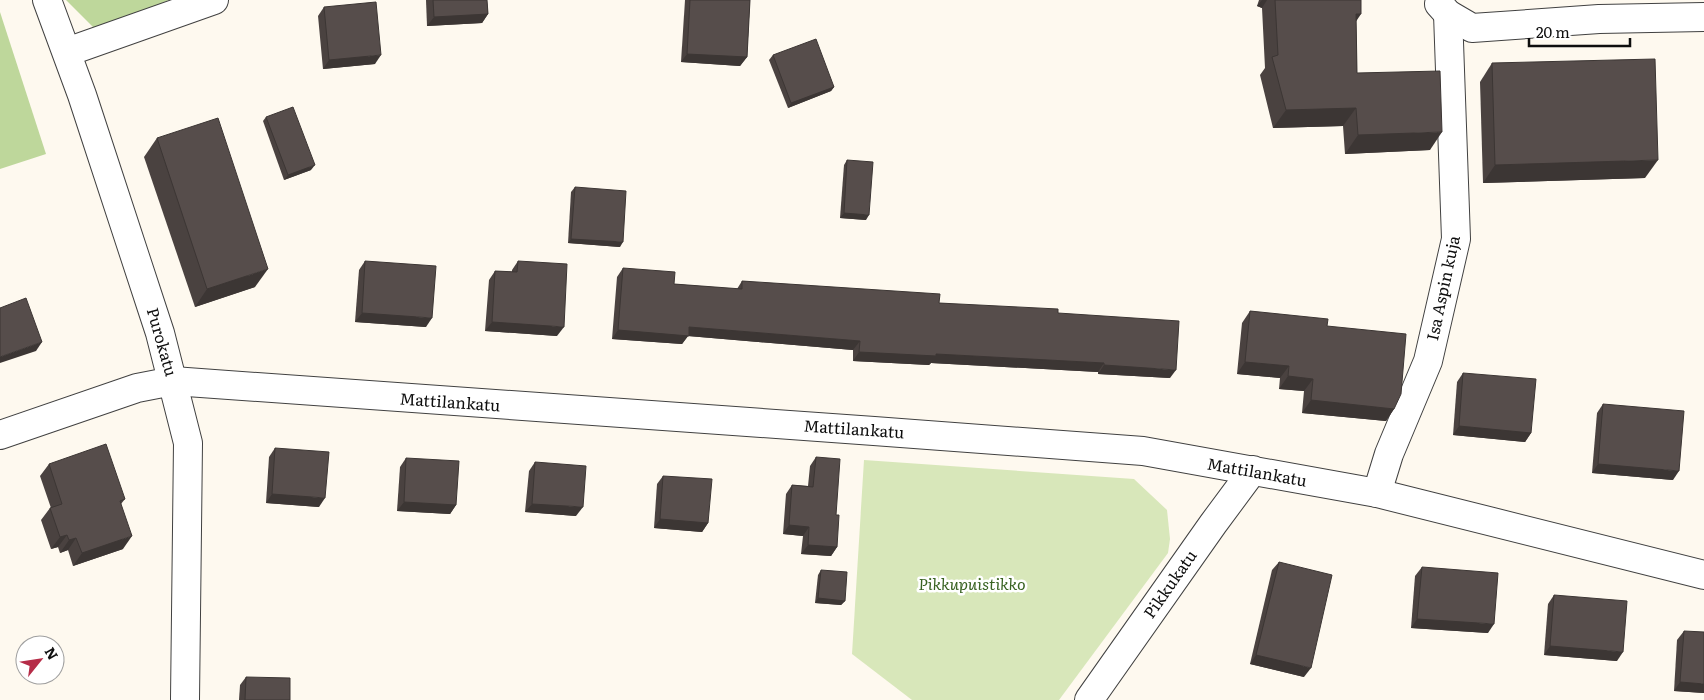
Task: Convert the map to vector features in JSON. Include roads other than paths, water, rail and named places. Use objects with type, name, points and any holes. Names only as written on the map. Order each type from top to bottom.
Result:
[{"type":"street","name":"Purokatu","points":[[47,0],[67,52],[156,317],[188,443],[185,700]]},
{"type":"street","points":[[67,52],[214,0]]},
{"type":"street","points":[[1442,7],[1472,28],[1599,20],[1704,17]]},
{"type":"street","name":"Isa Aspin kuja","points":[[1377,493],[1389,454],[1428,361],[1456,239],[1442,7]]},
{"type":"street","name":"Mattilankatu","points":[[0,435],[137,388],[173,381],[874,430],[1143,451],[1377,493],[1704,575]]},
{"type":"street","name":"Pikkukatu","points":[[1089,700],[1253,470]]},
{"type":"park label","name":"Pikkupuistikko","points":[[972,584]]}]
